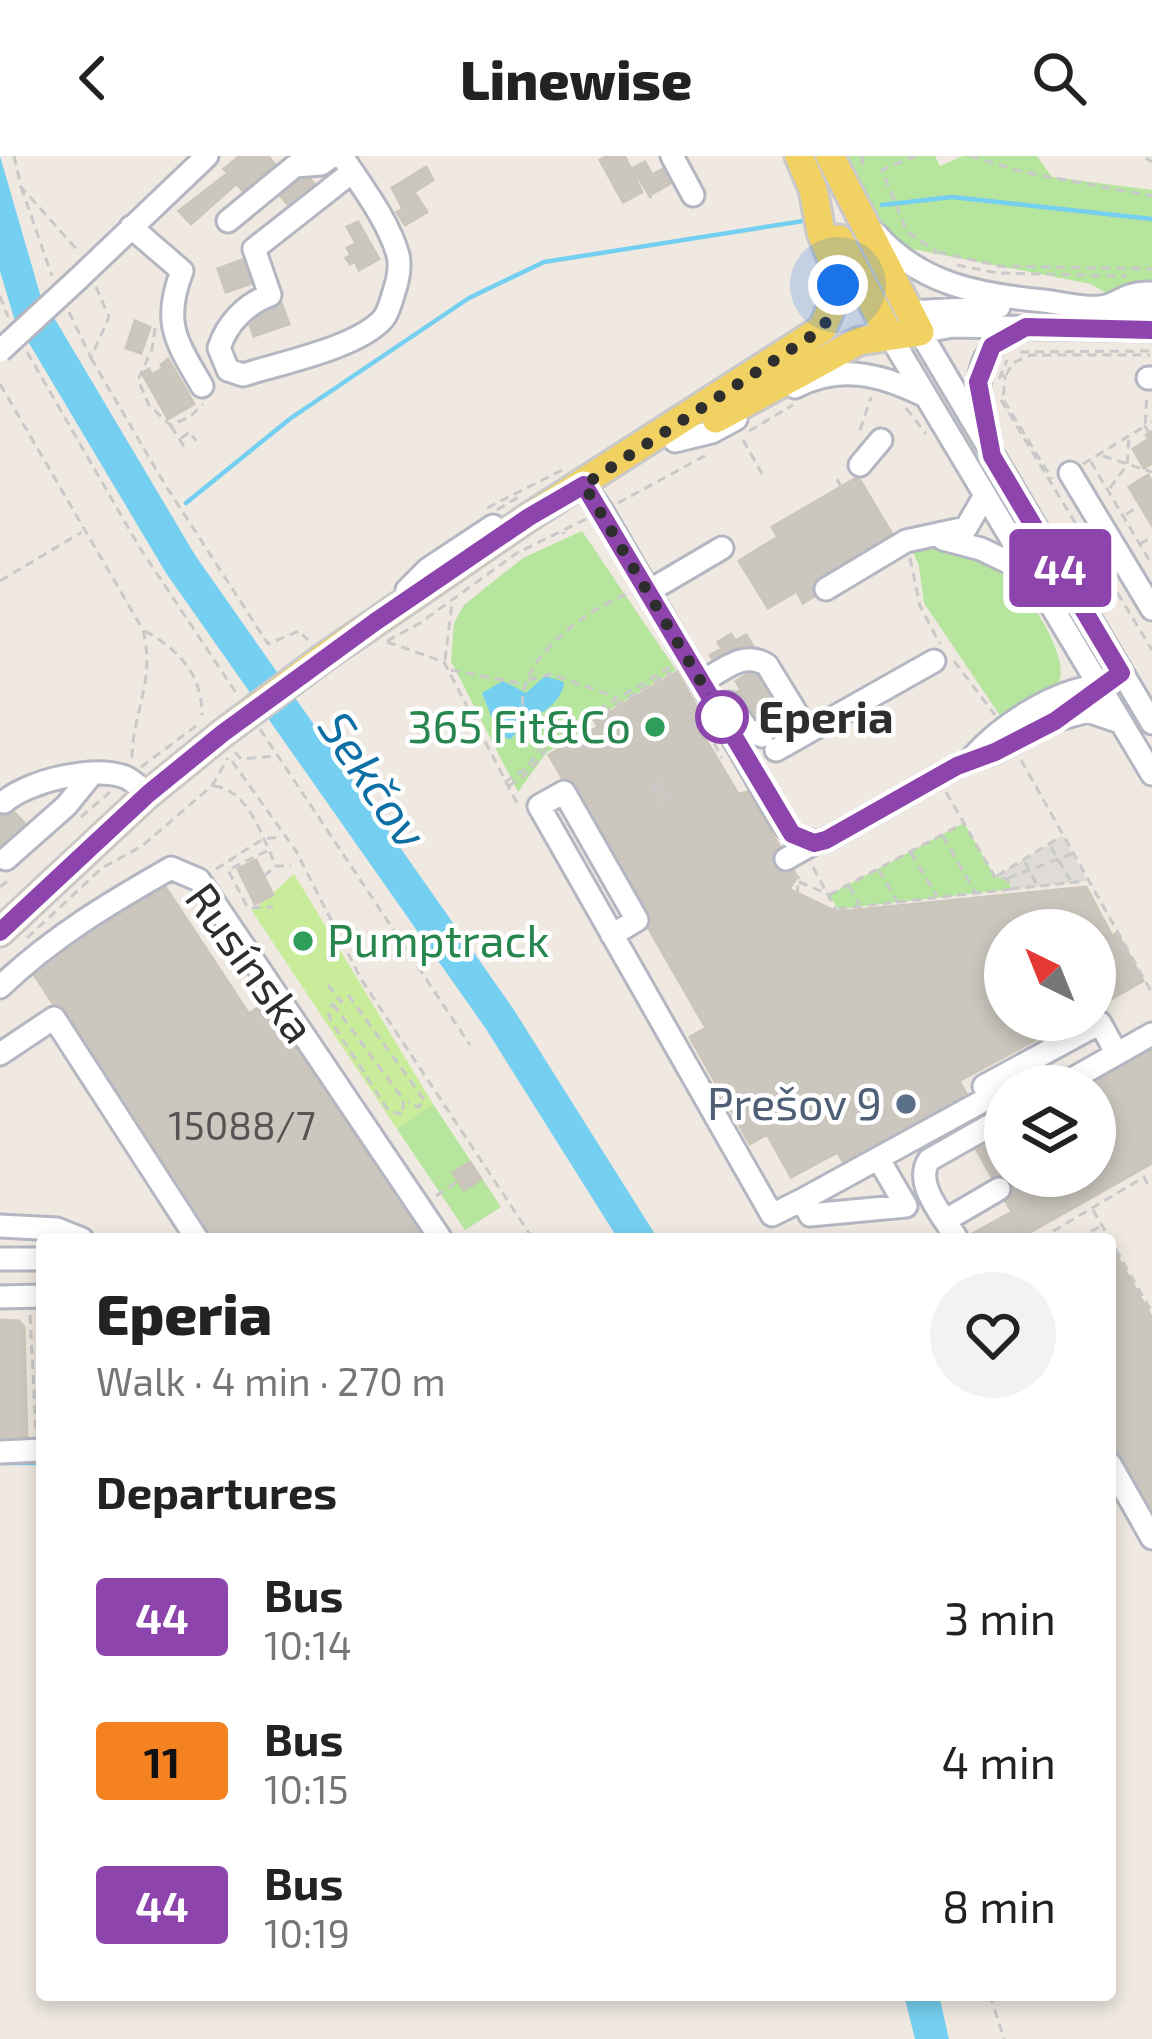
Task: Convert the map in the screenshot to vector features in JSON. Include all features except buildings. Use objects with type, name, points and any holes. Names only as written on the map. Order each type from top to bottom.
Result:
[{"type":"main road","points":[[799,156],[884,326]]},
{"type":"main road","points":[[800,346],[853,321],[884,326],[915,322],[830,156]]},
{"type":"main road","points":[[593,502],[822,329],[838,285],[813,189]]},
{"type":"main road","points":[[11,937],[148,794],[218,729],[316,650],[380,632],[529,517],[593,502],[676,441],[884,326]]},
{"type":"street","points":[[0,351],[80,266],[131,227],[208,156]]},
{"type":"street","points":[[228,221],[296,166],[321,164],[332,156]]},
{"type":"street","points":[[672,156],[693,195]]},
{"type":"street","points":[[347,164],[386,228],[400,263],[388,311],[382,320],[335,346],[233,369],[219,348],[225,332],[251,303],[270,296],[254,249],[347,164]]},
{"type":"street","points":[[860,215],[888,248],[946,284],[982,295],[1104,308],[1130,292],[1152,293]]},
{"type":"street","points":[[131,227],[182,271],[171,300],[173,335],[202,386]]},
{"type":"street","points":[[915,322],[943,307],[1152,308]]},
{"type":"street","points":[[915,322],[1152,330]]},
{"type":"street","points":[[915,322],[1152,723]]},
{"type":"street","points":[[884,326],[1152,774]]},
{"type":"street","points":[[992,456],[979,401],[982,365],[992,346],[1026,327]]},
{"type":"street","points":[[676,441],[712,432],[804,382],[848,371],[880,376],[922,394]]},
{"type":"street","points":[[860,466],[871,435]]},
{"type":"street","points":[[1061,477],[1152,609]]},
{"type":"street","points":[[826,589],[906,541],[936,528],[966,528],[985,497]]},
{"type":"street","points":[[593,502],[786,828],[812,852]]},
{"type":"street","points":[[936,528],[1032,574]]},
{"type":"street","points":[[642,591],[722,548]]},
{"type":"street","points":[[1054,711],[1069,673],[1068,634]]},
{"type":"street","points":[[740,747],[769,743],[943,656]]},
{"type":"street","points":[[702,682],[743,658],[764,662],[802,723]]},
{"type":"street","points":[[726,668],[724,694],[742,724],[769,743]]},
{"type":"street","points":[[795,872],[812,852],[970,760],[995,752],[1054,711],[1086,701],[1121,673]]},
{"type":"street","points":[[1054,711],[1088,712],[1120,722]]},
{"type":"street","points":[[4,802],[53,778],[92,774],[122,776],[148,794]]},
{"type":"street","points":[[6,859],[66,806],[92,774]]},
{"type":"street","points":[[539,806],[772,1215],[990,1097],[984,1087],[1100,1023],[1118,1054]]},
{"type":"street","name":"Rusínska","points":[[0,987],[56,937],[171,868],[199,880],[437,1233]]},
{"type":"street","points":[[0,1054],[54,1018],[193,1233]]},
{"type":"street","points":[[1098,1065],[1152,1034]]},
{"type":"street","points":[[984,1129],[929,1160],[922,1170],[951,1230],[991,1197]]},
{"type":"street","points":[[802,1200],[811,1215],[906,1206],[878,1158]]},
{"type":"street","points":[[0,1226],[57,1228],[68,1233]]},
{"type":"street","points":[[8,1259],[22,1301]]},
{"type":"street","points":[[0,1452],[36,1450]]},
{"type":"street","points":[[1116,1475],[1152,1538]]},
{"type":"path","points":[[14,156],[22,187],[80,266]]},
{"type":"path","points":[[862,156],[863,182]]},
{"type":"path","points":[[916,156],[882,170],[908,232],[934,254]]},
{"type":"path","points":[[970,156],[1023,172],[1152,196]]},
{"type":"path","points":[[894,226],[934,254],[997,273],[1152,273]]},
{"type":"path","points":[[0,296],[15,330]]},
{"type":"path","points":[[23,345],[140,548],[242,703]]},
{"type":"path","points":[[1149,433],[1145,426],[1151,366],[1031,355],[1013,363],[1003,376],[1000,400],[1152,650]]},
{"type":"path","points":[[91,358],[164,483],[268,644],[299,631],[316,650]]},
{"type":"path","points":[[1003,376],[1003,399],[1061,477]]},
{"type":"path","points":[[0,384],[143,631],[149,678],[132,737],[132,769]]},
{"type":"path","points":[[871,435],[874,389]]},
{"type":"path","points":[[896,400],[930,439]]},
{"type":"path","points":[[1152,422],[1090,460],[1152,565]]},
{"type":"path","points":[[170,424],[185,448]]},
{"type":"path","points":[[179,439],[190,432],[196,441]]},
{"type":"path","points":[[1108,490],[1126,465],[1130,435]]},
{"type":"path","points":[[743,440],[765,479]]},
{"type":"path","points":[[1099,455],[1152,472]]},
{"type":"path","points":[[532,478],[536,485]]},
{"type":"path","points":[[836,479],[841,487]]},
{"type":"path","points":[[380,632],[453,601],[593,502]]},
{"type":"path","points":[[1123,516],[1140,506]]},
{"type":"path","points":[[0,581],[84,531]]},
{"type":"path","points":[[1140,544],[1152,536]]},
{"type":"path","points":[[906,541],[920,606],[943,656],[999,722]]},
{"type":"path","points":[[543,744],[525,720],[526,682],[539,658],[580,619],[642,591]]},
{"type":"path","points":[[445,662],[453,601]]},
{"type":"path","points":[[143,631],[172,647],[196,679],[218,729],[241,759],[278,756]]},
{"type":"path","points":[[680,664],[549,745],[529,772],[506,785],[543,744],[618,698],[680,664]]},
{"type":"path","points":[[449,670],[526,682],[551,674],[618,698]]},
{"type":"path","points":[[254,721],[470,1045]]},
{"type":"path","points":[[144,766],[218,729]]},
{"type":"path","points":[[11,937],[102,868],[142,846],[212,786],[224,761],[218,729]]},
{"type":"path","points":[[1016,751],[1152,994]]},
{"type":"path","points":[[232,761],[285,836],[361,979],[529,1233]]},
{"type":"path","points":[[655,783],[666,802]]},
{"type":"path","points":[[212,786],[233,790],[276,866]]},
{"type":"path","points":[[829,895],[964,823],[995,877]]},
{"type":"path","points":[[942,834],[976,894]]},
{"type":"path","points":[[226,867],[263,839],[285,836]]},
{"type":"path","points":[[995,877],[1062,836]]},
{"type":"path","points":[[1050,845],[1071,883]]},
{"type":"path","points":[[199,880],[269,850]]},
{"type":"path","points":[[910,851],[938,898]]},
{"type":"path","points":[[812,852],[838,911],[1088,881]]},
{"type":"path","points":[[995,877],[1007,879],[1072,854]]},
{"type":"path","points":[[1024,860],[1038,886]]},
{"type":"path","points":[[264,876],[276,866],[291,866]]},
{"type":"path","points":[[226,867],[248,908],[273,907]]},
{"type":"path","points":[[878,868],[898,903]]},
{"type":"path","points":[[795,872],[829,895]]},
{"type":"path","points":[[795,872],[797,893]]},
{"type":"path","points":[[1007,879],[1012,892]]},
{"type":"path","points":[[848,884],[861,907]]},
{"type":"path","points":[[328,985],[341,1002],[349,996],[425,1100],[418,1107],[401,1096],[334,1004],[328,1016],[391,1114],[405,1112],[401,1096]]},
{"type":"path","points":[[1050,1233],[1144,1177],[1147,1183],[1152,1180]]},
{"type":"path","points":[[419,1207],[458,1181]]},
{"type":"path","points":[[1092,1208],[1107,1233]]},
{"type":"path","points":[[1088,1233],[1102,1225]]},
{"type":"path","points":[[1116,1249],[1152,1312]]},
{"type":"path","points":[[22,1301],[36,1417]]},
{"type":"path","points":[[992,2001],[1004,2039]]},
{"type":"green space","points":[[833,156],[935,156],[940,166],[963,156],[1037,156],[1052,177],[1152,190],[1152,295],[1107,294],[1091,284],[902,247],[881,231]]},
{"type":"green space","points":[[582,531],[676,670],[546,753],[518,792],[451,661],[454,623],[464,605],[523,558]]},
{"type":"green space","points":[[931,548],[986,562],[1023,591],[1059,658],[1058,684],[1047,695],[1003,720],[924,603],[912,549]]},
{"type":"green space","points":[[964,823],[995,877],[1007,879],[1012,889],[838,909],[829,895]]},
{"type":"green space","points":[[294,874],[433,1104],[397,1129],[252,911]]},
{"type":"green space","points":[[433,1104],[501,1207],[465,1230],[397,1129]]},
{"type":"shaded area","points":[[1062,836],[1088,881],[1012,889],[1007,879],[995,877]]},
{"type":"water","points":[[0,156],[40,294],[195,555],[514,1010],[654,1233],[614,1233],[486,1029],[166,573],[14,318],[0,271]]},
{"type":"water","points":[[545,676],[564,682],[557,700],[527,718],[511,739],[499,736],[482,693],[503,681],[526,693]]},
{"type":"water","points":[[906,2001],[940,2001],[949,2039],[915,2039]]},
{"type":"waterway","points":[[882,205],[952,197],[1152,219]]},
{"type":"waterway","points":[[186,503],[291,418],[469,298],[544,262],[803,221]]},
{"type":"waterway","points":[[0,1463],[36,1463]]},
{"type":"bus line","name":"44","points":[[0,932],[148,794],[223,733],[375,622],[584,485],[781,821],[801,839],[826,840],[957,766],[1055,721],[1121,673],[992,456],[979,401],[982,365],[992,346],[1026,327],[1152,330]]},
{"type":"place","name":"Eperia","points":[[722,717]]},
{"type":"place","name":"365 Fit&Co","points":[[655,727]]},
{"type":"place","name":"Pumptrack","points":[[303,941]]},
{"type":"place","name":"Prešov 9","points":[[906,1104]]},
{"type":"route","points":[[722,717],[584,485],[822,329],[838,285]]},
{"type":"water label","name":"Sekčov","points":[[373,780]]}]
